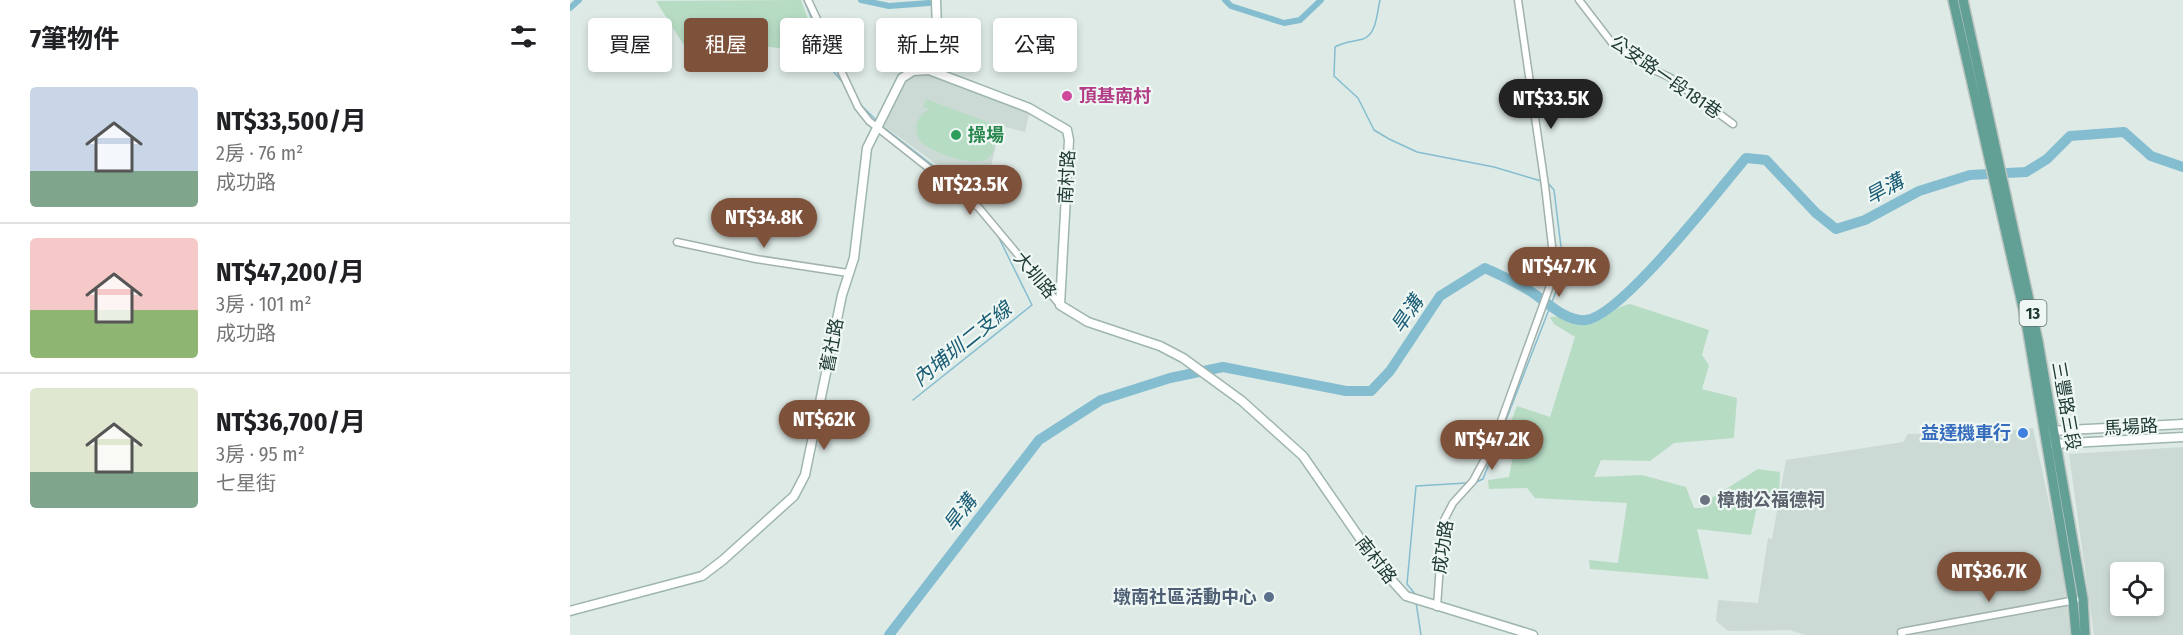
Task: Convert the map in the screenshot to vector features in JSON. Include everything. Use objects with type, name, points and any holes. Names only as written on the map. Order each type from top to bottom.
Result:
[{"type":"main road","name":"13","points":[[1953,0],[2000,185]]},
{"type":"main road","name":"13","points":[[1963,0],[1990,145]]},
{"type":"main road","name":"三豐路三段","points":[[2000,185],[2033,313],[2054,430],[2051,444]]},
{"type":"main road","name":"三豐路三段","points":[[2000,185],[2026,321],[2043,431],[2051,444],[2085,635]]},
{"type":"main road","name":"三豐路三段","points":[[2076,635],[2078,600]]},
{"type":"street","name":"大圳路","points":[[808,0],[858,107],[877,128],[979,207],[1060,305]]},
{"type":"street","points":[[936,0],[936,18]]},
{"type":"street","name":"成功路","points":[[1437,607],[1443,522],[1453,503],[1473,481],[1492,446],[1552,280],[1553,263],[1538,123],[1518,0]]},
{"type":"street","name":"公安路一段181巷","points":[[1579,0],[1612,43],[1641,63],[1669,77],[1732,124]]},
{"type":"street","name":"舊社路","points":[[570,611],[695,580],[723,560],[794,496],[805,476],[848,273],[854,258],[859,234],[867,148],[902,78],[911,72]]},
{"type":"street","name":"南村路","points":[[934,72],[1029,108],[1067,130],[1069,140],[1060,305],[1088,322],[1160,346],[1189,362],[1242,401],[1303,456],[1392,583],[1406,596],[1533,635]]},
{"type":"street","points":[[677,242],[756,260],[848,273]]},
{"type":"street","name":"馬場路","points":[[2043,431],[2183,424]]},
{"type":"street","name":"馬場路","points":[[2051,444],[2183,437]]},
{"type":"street","points":[[1901,633],[2078,600]]},
{"type":"shaded area","points":[[923,72],[1029,114],[1025,132],[1001,126],[990,170],[987,201],[884,126],[904,83],[910,77]]},
{"type":"shaded area","points":[[1983,424],[2011,430],[2033,428],[2062,563],[2070,635],[1805,635],[1789,630],[1728,631],[1716,621],[1718,600],[1758,603],[1768,538],[1772,539],[1786,460],[1903,442],[1908,434],[1953,433],[1971,425]]},
{"type":"shaded area","points":[[2183,447],[2183,635],[2094,635],[2069,454]]},
{"type":"green space","points":[[801,0],[807,18],[780,18],[780,48],[778,48],[768,47],[768,18],[684,18],[684,45],[672,26],[672,18],[667,18],[656,1]]},
{"type":"green space","points":[[926,99],[998,126],[996,134],[991,133],[994,148],[990,157],[981,161],[955,158],[920,141],[916,127],[922,115],[930,109],[923,107]]},
{"type":"green space","points":[[1630,304],[1709,330],[1702,355],[1709,365],[1702,389],[1737,398],[1734,438],[1674,443],[1650,461],[1601,460],[1594,477],[1642,475],[1686,487],[1694,508],[1703,508],[1705,502],[1758,469],[1780,472],[1779,500],[1767,500],[1756,511],[1751,535],[1697,529],[1709,579],[1590,569],[1589,560],[1618,563],[1627,503],[1535,498],[1527,488],[1489,489],[1488,480],[1509,477],[1512,461],[1505,438],[1517,406],[1550,417],[1575,337],[1554,324],[1550,317],[1575,316],[1581,325],[1588,325]]},
{"type":"waterway","points":[[570,8],[579,0]]},
{"type":"waterway","name":"內埔圳二支線","points":[[804,0],[833,71],[845,85]]},
{"type":"waterway","points":[[861,0],[889,6],[929,3]]},
{"type":"waterway","points":[[1225,0],[1231,6],[1284,23],[1300,20],[1321,0]]},
{"type":"waterway","points":[[1380,0],[1376,22],[1368,36],[1335,47],[1334,76],[1358,98],[1374,130],[1417,152],[1494,167],[1541,181]]},
{"type":"waterway","name":"內埔圳二支線","points":[[859,103],[877,121]]},
{"type":"waterway","name":"內埔圳二支線","points":[[882,126],[976,199],[986,213]]},
{"type":"waterway","name":"旱溝","points":[[889,635],[1039,440],[1101,400],[1170,378],[1223,367],[1346,391],[1371,391],[1390,371],[1440,296],[1485,268],[1525,288],[1563,314],[1578,320],[1586,320],[1602,313],[1645,275],[1746,158],[1766,160],[1816,213],[1836,229],[1865,220],[1919,191],[1970,175],[2026,172],[2047,159],[2070,136],[2124,132],[2151,156],[2183,167]]},
{"type":"waterway","points":[[1474,483],[1483,479],[1564,271],[1554,190],[1548,183]]},
{"type":"waterway","name":"內埔圳二支線","points":[[913,400],[1032,305],[998,236]]},
{"type":"waterway","points":[[1415,594],[1407,584],[1416,486],[1466,483]]},
{"type":"waterway","points":[[1416,602],[1421,635]]},
{"type":"place","name":"頂基南村","points":[[1067,96]]},
{"type":"place","name":"操場","points":[[956,135]]},
{"type":"place","name":"益達機車行","points":[[2023,433]]},
{"type":"place","name":"樟樹公福德祠","points":[[1705,500]]},
{"type":"place","name":"墩南社區活動中心","points":[[1269,597]]}]
